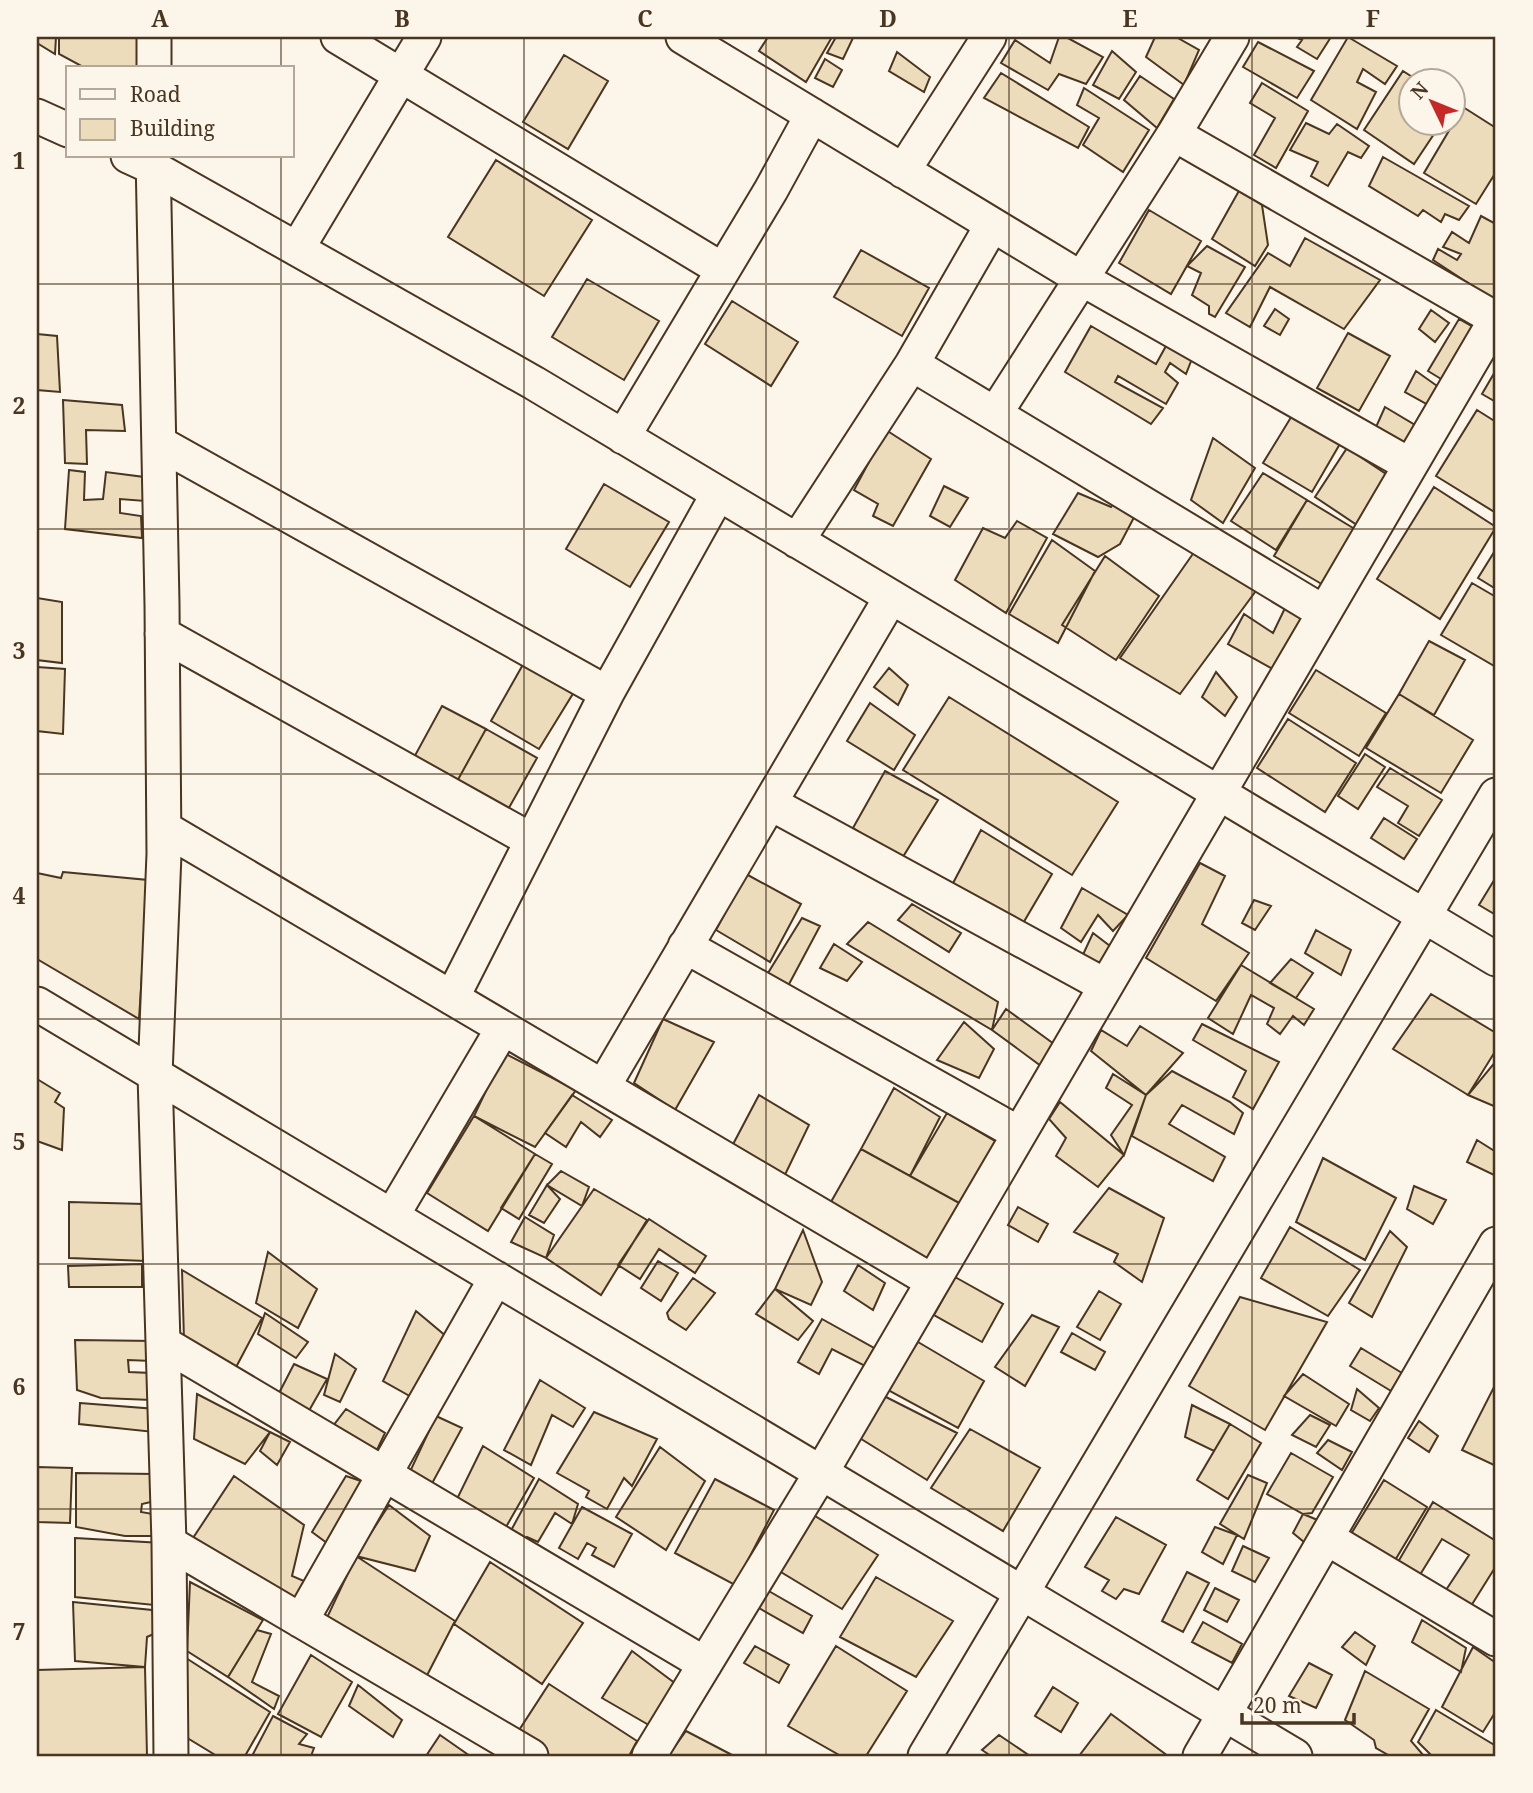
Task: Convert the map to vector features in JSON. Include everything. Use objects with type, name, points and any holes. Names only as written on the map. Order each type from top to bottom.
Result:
[{"type":"street","points":[[154,37],[154,66]]},
{"type":"street","points":[[338,37],[723,270]]},
{"type":"street","points":[[297,249],[424,37]]},
{"type":"street","points":[[683,37],[1082,279],[1410,465]]},
{"type":"street","points":[[903,171],[989,37]]},
{"type":"street","points":[[995,414],[1174,134],[1232,37]]},
{"type":"street","points":[[623,437],[812,115]]},
{"type":"street","points":[[37,116],[66,129]]},
{"type":"street","points":[[649,1756],[821,1472],[1496,319],[1174,134]]},
{"type":"street","points":[[144,159],[623,437],[1496,959]]},
{"type":"street","points":[[144,159],[159,443],[162,634],[164,828],[155,1075],[169,1543],[179,1752]]},
{"type":"street","points":[[797,541],[912,364],[992,225]]},
{"type":"street","points":[[912,364],[1323,612]]},
{"type":"street","points":[[159,443],[607,693]]},
{"type":"street","points":[[452,999],[607,693],[718,494]]},
{"type":"street","points":[[603,1087],[891,597]]},
{"type":"street","points":[[162,634],[531,840]]},
{"type":"street","points":[[925,1756],[1496,795]]},
{"type":"street","points":[[770,803],[1104,985]]},
{"type":"street","points":[[164,828],[932,1281]]},
{"type":"street","points":[[685,946],[1018,1133]]},
{"type":"street","points":[[37,1004],[1295,1756]]},
{"type":"street","points":[[392,1216],[503,1028]]},
{"type":"street","points":[[1200,1756],[1496,1244]]},
{"type":"street","points":[[301,1621],[496,1278]]},
{"type":"street","points":[[163,1343],[705,1664]]},
{"type":"street","points":[[1327,1538],[1496,1639]]},
{"type":"street","points":[[169,1543],[531,1756]]},
{"type":"building","points":[[37,37],[56,37],[55,54],[37,43]]},
{"type":"building","points":[[59,37],[138,37],[138,66],[81,66],[59,54]]},
{"type":"building","points":[[768,37],[832,37],[806,82],[759,51]]},
{"type":"building","points":[[836,37],[853,38],[843,59],[827,53]]},
{"type":"building","points":[[1059,37],[1066,37],[1103,57],[1086,84],[1059,74],[1048,90],[1001,63],[1015,40],[1050,63]]},
{"type":"building","points":[[1155,37],[1176,37],[1199,50],[1184,85],[1146,57]]},
{"type":"building","points":[[1295,37],[1331,37],[1317,59],[1297,47],[1302,40]]},
{"type":"building","points":[[1348,37],[1397,66],[1385,84],[1363,69],[1357,82],[1376,92],[1357,129],[1311,100]]},
{"type":"building","points":[[1258,42],[1314,71],[1297,98],[1243,67]]},
{"type":"building","points":[[1112,51],[1136,72],[1119,99],[1093,85]]},
{"type":"building","points":[[897,52],[930,77],[924,92],[889,71]]},
{"type":"building","points":[[564,55],[608,81],[568,149],[523,122]]},
{"type":"building","points":[[825,59],[842,70],[833,87],[815,78]]},
{"type":"building","points":[[1001,73],[1089,127],[1078,148],[984,98]]},
{"type":"building","points":[[1140,76],[1174,99],[1157,128],[1124,100]]},
{"type":"building","points":[[1396,82],[1396,136],[1433,136],[1414,164],[1364,130]]},
{"type":"building","points":[[1262,83],[1308,111],[1276,168],[1254,155],[1275,118],[1250,103]]},
{"type":"building","points":[[1084,88],[1149,130],[1123,172],[1083,145],[1099,118],[1077,105]]},
{"type":"building","points":[[1466,109],[1496,128],[1496,172],[1476,204],[1424,173],[1446,136],[1466,136]]},
{"type":"building","points":[[1306,123],[1329,134],[1337,124],[1369,146],[1361,158],[1348,152],[1328,186],[1311,176],[1318,162],[1290,150]]},
{"type":"building","points":[[1383,157],[1469,206],[1459,220],[1445,214],[1441,222],[1423,210],[1418,216],[1369,186]]},
{"type":"building","points":[[496,160],[592,220],[544,296],[448,237]]},
{"type":"building","points":[[1240,189],[1262,205],[1268,245],[1255,266],[1212,239]]},
{"type":"building","points":[[1149,210],[1201,241],[1171,294],[1119,263]]},
{"type":"building","points":[[1481,216],[1496,224],[1494,300],[1433,260],[1438,249],[1457,260],[1461,254],[1443,247],[1452,232],[1469,243]]},
{"type":"building","points":[[1305,238],[1380,280],[1344,329],[1270,287],[1250,327],[1226,313],[1268,253],[1290,266]]},
{"type":"building","points":[[1207,246],[1245,267],[1215,317],[1209,314],[1209,306],[1192,295],[1201,273],[1187,266]]},
{"type":"building","points":[[861,250],[929,288],[902,336],[834,297]]},
{"type":"building","points":[[587,279],[659,321],[624,380],[552,337]]},
{"type":"building","points":[[732,301],[798,342],[771,386],[705,344]]},
{"type":"building","points":[[1275,309],[1289,319],[1280,335],[1264,326]]},
{"type":"building","points":[[1431,310],[1449,323],[1435,342],[1419,329]]},
{"type":"building","points":[[1459,319],[1480,331],[1446,382],[1428,371]]},
{"type":"building","points":[[1091,326],[1156,364],[1171,337],[1195,351],[1186,374],[1170,363],[1165,372],[1178,383],[1166,404],[1118,376],[1115,382],[1163,408],[1151,424],[1065,372]]},
{"type":"building","points":[[1348,333],[1390,356],[1359,411],[1317,388]]},
{"type":"building","points":[[37,334],[57,336],[60,392],[37,390]]},
{"type":"building","points":[[1496,370],[1496,402],[1482,394]]},
{"type":"building","points":[[1416,371],[1440,388],[1432,407],[1405,392]]},
{"type":"building","points":[[63,400],[122,405],[125,431],[86,430],[87,464],[65,463]]},
{"type":"building","points":[[1385,407],[1415,425],[1407,444],[1376,427]]},
{"type":"building","points":[[1477,410],[1496,422],[1496,513],[1436,476]]},
{"type":"building","points":[[1293,414],[1341,442],[1312,492],[1263,463]]},
{"type":"building","points":[[886,430],[931,459],[893,526],[873,516],[878,504],[854,490]]},
{"type":"building","points":[[1213,438],[1255,468],[1223,523],[1191,500]]},
{"type":"building","points":[[1347,448],[1392,478],[1360,527],[1315,497]]},
{"type":"building","points":[[69,470],[85,472],[84,500],[103,499],[106,472],[144,477],[145,501],[120,499],[120,513],[141,516],[142,538],[65,529]]},
{"type":"building","points":[[1263,473],[1307,500],[1276,550],[1231,521]]},
{"type":"building","points":[[604,484],[669,522],[630,587],[566,549]]},
{"type":"building","points":[[944,486],[968,498],[950,527],[930,516]]},
{"type":"building","points":[[1434,487],[1496,527],[1440,619],[1377,579]]},
{"type":"building","points":[[1078,493],[1111,507],[1119,495],[1140,506],[1120,544],[1098,557],[1053,534]]},
{"type":"building","points":[[1307,500],[1358,531],[1325,586],[1274,556]]},
{"type":"building","points":[[1017,521],[1047,538],[1006,613],[955,580],[983,528],[1005,538]]},
{"type":"building","points":[[1052,540],[1095,571],[1058,643],[1009,614]]},
{"type":"building","points":[[1197,548],[1258,588],[1180,694],[1120,658]]},
{"type":"building","points":[[1496,549],[1496,589],[1478,578]]},
{"type":"building","points":[[1105,556],[1159,596],[1116,660],[1062,625]]},
{"type":"building","points":[[1472,583],[1496,597],[1496,667],[1441,635]]},
{"type":"building","points":[[37,598],[62,602],[62,663],[37,660]]},
{"type":"building","points":[[1286,606],[1310,621],[1278,672],[1228,644],[1244,614],[1273,633]]},
{"type":"building","points":[[1429,641],[1465,660],[1434,715],[1399,694]]},
{"type":"building","points":[[525,661],[574,692],[539,749],[491,721]]},
{"type":"building","points":[[37,667],[65,669],[63,734],[37,731]]},
{"type":"building","points":[[889,668],[908,685],[898,705],[874,687]]},
{"type":"building","points":[[1316,670],[1386,713],[1359,756],[1289,713]]},
{"type":"building","points":[[1216,672],[1237,697],[1225,716],[1202,697]]},
{"type":"building","points":[[1399,694],[1473,740],[1441,793],[1366,748]]},
{"type":"building","points":[[949,697],[1118,802],[1072,875],[903,770]]},
{"type":"building","points":[[870,703],[915,735],[894,770],[847,741]]},
{"type":"building","points":[[442,706],[486,729],[455,785],[412,761]]},
{"type":"building","points":[[1288,719],[1356,763],[1325,812],[1257,768]]},
{"type":"building","points":[[486,729],[537,758],[506,813],[455,785]]},
{"type":"building","points":[[1365,754],[1385,767],[1358,809],[1338,796]]},
{"type":"building","points":[[1390,768],[1442,800],[1419,836],[1398,823],[1408,806],[1377,787]]},
{"type":"building","points":[[885,771],[938,800],[901,860],[853,828]]},
{"type":"building","points":[[1384,818],[1417,839],[1404,859],[1371,838]]},
{"type":"building","points":[[981,830],[1052,874],[1019,930],[951,887]]},
{"type":"building","points":[[1200,863],[1225,876],[1202,924],[1249,953],[1216,1001],[1146,958]]},
{"type":"building","points":[[63,872],[148,880],[139,1019],[37,959],[37,873],[61,878]]},
{"type":"building","points":[[746,874],[801,904],[770,962],[716,930]]},
{"type":"building","points":[[1496,877],[1496,915],[1479,905]]},
{"type":"building","points":[[1082,888],[1128,915],[1113,931],[1098,915],[1081,942],[1061,928]]},
{"type":"building","points":[[1254,900],[1271,906],[1255,930],[1242,923]]},
{"type":"building","points":[[912,904],[961,933],[949,952],[898,920]]},
{"type":"building","points":[[802,918],[820,926],[788,986],[768,973]]},
{"type":"building","points":[[868,922],[998,1002],[992,1030],[847,944]]},
{"type":"building","points":[[1316,930],[1351,950],[1341,975],[1305,953]]},
{"type":"building","points":[[1093,933],[1110,946],[1099,965],[1080,961]]},
{"type":"building","points":[[834,944],[862,962],[847,981],[820,968]]},
{"type":"building","points":[[1291,959],[1313,973],[1296,998],[1270,983]]},
{"type":"building","points":[[1241,965],[1314,1009],[1304,1025],[1293,1016],[1280,1034],[1267,1024],[1274,1008],[1251,995],[1233,1034],[1208,1018]]},
{"type":"building","points":[[1431,994],[1496,1033],[1496,1050],[1468,1095],[1393,1049]]},
{"type":"building","points":[[1006,1009],[1054,1044],[1041,1066],[992,1030]]},
{"type":"building","points":[[663,1019],[714,1042],[675,1110],[634,1083]]},
{"type":"building","points":[[964,1022],[994,1049],[979,1078],[937,1060]]},
{"type":"building","points":[[1202,1024],[1279,1062],[1253,1109],[1233,1097],[1246,1071],[1193,1040]]},
{"type":"building","points":[[1140,1026],[1183,1053],[1146,1095],[1091,1051],[1101,1030],[1127,1046]]},
{"type":"building","points":[[504,1053],[576,1090],[535,1147],[474,1116]]},
{"type":"building","points":[[1496,1061],[1496,1107],[1468,1095]]},
{"type":"building","points":[[1172,1071],[1230,1102],[1243,1113],[1234,1134],[1182,1105],[1169,1124],[1225,1157],[1213,1181],[1132,1136],[1146,1095]]},
{"type":"building","points":[[1113,1074],[1146,1095],[1124,1155],[1111,1135],[1132,1105],[1106,1088]]},
{"type":"building","points":[[37,1079],[60,1093],[55,1102],[64,1108],[62,1150],[37,1141]]},
{"type":"building","points":[[894,1088],[940,1117],[910,1176],[861,1149]]},
{"type":"building","points":[[572,1095],[612,1120],[600,1137],[581,1122],[566,1147],[545,1133]]},
{"type":"building","points":[[759,1095],[809,1125],[781,1183],[730,1150]]},
{"type":"building","points":[[1060,1102],[1124,1155],[1098,1187],[1056,1156],[1066,1138],[1049,1119]]},
{"type":"building","points":[[947,1113],[1000,1144],[961,1204],[910,1176]]},
{"type":"building","points":[[474,1116],[535,1154],[488,1231],[427,1193]]},
{"type":"building","points":[[1477,1140],[1496,1152],[1496,1176],[1467,1162]]},
{"type":"building","points":[[861,1149],[961,1204],[929,1268],[827,1209]]},
{"type":"building","points":[[535,1154],[552,1164],[519,1219],[501,1208]]},
{"type":"building","points":[[1323,1158],[1396,1198],[1365,1260],[1296,1222]]},
{"type":"building","points":[[561,1171],[589,1187],[582,1206],[547,1185]]},
{"type":"building","points":[[547,1185],[560,1199],[544,1223],[529,1215]]},
{"type":"building","points":[[1414,1186],[1446,1200],[1433,1224],[1407,1209]]},
{"type":"building","points":[[1109,1188],[1164,1218],[1142,1282],[1114,1262],[1118,1254],[1074,1232]]},
{"type":"building","points":[[594,1189],[647,1220],[601,1295],[546,1258]]},
{"type":"building","points":[[69,1202],[144,1204],[146,1261],[69,1258]]},
{"type":"building","points":[[1018,1207],[1048,1224],[1038,1242],[1008,1225]]},
{"type":"building","points":[[525,1217],[554,1235],[546,1258],[511,1242]]},
{"type":"building","points":[[649,1219],[706,1256],[695,1273],[659,1249],[640,1279],[618,1265]]},
{"type":"building","points":[[1290,1227],[1360,1270],[1328,1316],[1261,1278]]},
{"type":"building","points":[[803,1230],[822,1282],[811,1305],[775,1289]]},
{"type":"building","points":[[1390,1231],[1407,1247],[1372,1317],[1349,1303]]},
{"type":"building","points":[[268,1252],[317,1289],[298,1328],[256,1303]]},
{"type":"building","points":[[658,1261],[678,1273],[661,1301],[641,1288]]},
{"type":"building","points":[[142,1264],[142,1287],[69,1287],[68,1266]]},
{"type":"building","points":[[858,1265],[885,1283],[873,1310],[844,1291]]},
{"type":"building","points":[[182,1270],[262,1318],[234,1371],[184,1340]]},
{"type":"building","points":[[955,1277],[1003,1304],[982,1342],[934,1315]]},
{"type":"building","points":[[693,1278],[715,1293],[686,1330],[669,1319],[667,1313]]},
{"type":"building","points":[[775,1289],[813,1321],[798,1340],[756,1314]]},
{"type":"building","points":[[1099,1291],[1121,1304],[1100,1340],[1077,1327]]},
{"type":"building","points":[[1240,1297],[1327,1322],[1265,1430],[1189,1386]]},
{"type":"building","points":[[416,1311],[453,1342],[415,1399],[383,1381]]},
{"type":"building","points":[[265,1313],[308,1342],[296,1358],[258,1334]]},
{"type":"building","points":[[1032,1315],[1059,1327],[1025,1386],[995,1367]]},
{"type":"building","points":[[822,1319],[874,1348],[865,1366],[832,1349],[819,1374],[798,1362]]},
{"type":"building","points":[[1072,1333],[1105,1352],[1095,1370],[1061,1352]]},
{"type":"building","points":[[75,1340],[155,1341],[152,1361],[128,1360],[129,1372],[151,1373],[152,1400],[101,1398],[77,1390]]},
{"type":"building","points":[[918,1342],[984,1381],[958,1428],[886,1389]]},
{"type":"building","points":[[1361,1348],[1402,1373],[1391,1391],[1350,1366]]},
{"type":"building","points":[[335,1354],[356,1369],[340,1402],[324,1395]]},
{"type":"building","points":[[294,1364],[327,1379],[306,1416],[277,1397]]},
{"type":"building","points":[[1303,1374],[1349,1404],[1336,1426],[1284,1396]]},
{"type":"building","points":[[540,1380],[585,1408],[573,1427],[552,1415],[531,1465],[504,1450]]},
{"type":"building","points":[[1494,1387],[1496,1388],[1496,1466],[1462,1450]]},
{"type":"building","points":[[1357,1389],[1379,1408],[1370,1421],[1351,1410]]},
{"type":"building","points":[[197,1394],[270,1432],[245,1464],[194,1439]]},
{"type":"building","points":[[884,1396],[957,1433],[927,1480],[858,1437]]},
{"type":"building","points":[[80,1403],[156,1409],[154,1432],[79,1424]]},
{"type":"building","points":[[1192,1405],[1230,1424],[1214,1451],[1185,1437]]},
{"type":"building","points":[[346,1409],[385,1433],[376,1452],[330,1430]]},
{"type":"building","points":[[594,1412],[657,1439],[632,1486],[624,1478],[607,1509],[586,1497],[589,1491],[557,1473]]},
{"type":"building","points":[[1310,1415],[1330,1425],[1316,1447],[1292,1435]]},
{"type":"building","points":[[436,1416],[462,1428],[429,1489],[407,1478]]},
{"type":"building","points":[[1419,1421],[1438,1436],[1429,1452],[1408,1438]]},
{"type":"building","points":[[1230,1424],[1261,1443],[1228,1499],[1197,1480]]},
{"type":"building","points":[[970,1429],[1040,1468],[1003,1531],[931,1488]]},
{"type":"building","points":[[270,1432],[290,1442],[277,1465],[260,1451]]},
{"type":"building","points":[[1328,1440],[1352,1452],[1342,1470],[1317,1453]]},
{"type":"building","points":[[483,1446],[534,1478],[502,1534],[454,1505]]},
{"type":"building","points":[[660,1447],[705,1481],[666,1550],[616,1517]]},
{"type":"building","points":[[1291,1453],[1333,1477],[1312,1513],[1303,1514],[1267,1494]]},
{"type":"building","points":[[37,1467],[72,1468],[70,1523],[37,1522]]},
{"type":"building","points":[[76,1473],[155,1474],[155,1501],[142,1504],[141,1512],[153,1514],[156,1536],[125,1536],[76,1527]]},
{"type":"building","points":[[1248,1475],[1267,1483],[1244,1539],[1220,1524]]},
{"type":"building","points":[[234,1476],[304,1525],[292,1576],[311,1584],[297,1610],[191,1541]]},
{"type":"building","points":[[346,1476],[367,1483],[331,1546],[312,1532]]},
{"type":"building","points":[[539,1479],[578,1504],[572,1524],[555,1513],[538,1542],[527,1537],[521,1544],[508,1536]]},
{"type":"building","points":[[715,1479],[774,1510],[735,1585],[675,1553]]},
{"type":"building","points":[[1384,1480],[1427,1507],[1394,1562],[1351,1534]]},
{"type":"building","points":[[1433,1502],[1496,1541],[1496,1566],[1471,1606],[1444,1593],[1469,1555],[1442,1539],[1418,1578],[1398,1562]]},
{"type":"building","points":[[389,1505],[430,1536],[415,1571],[356,1556]]},
{"type":"building","points":[[582,1507],[632,1534],[614,1567],[592,1555],[596,1548],[587,1543],[578,1559],[559,1548]]},
{"type":"building","points":[[807,1511],[878,1555],[842,1609],[766,1563]]},
{"type":"building","points":[[1303,1514],[1320,1521],[1304,1542],[1293,1533]]},
{"type":"building","points":[[1116,1517],[1166,1545],[1139,1594],[1124,1589],[1116,1599],[1102,1591],[1109,1580],[1085,1567]]},
{"type":"building","points":[[1215,1527],[1237,1535],[1223,1564],[1202,1552]]},
{"type":"building","points":[[75,1538],[162,1543],[154,1605],[75,1597]]},
{"type":"building","points":[[1243,1546],[1269,1558],[1255,1582],[1232,1571]]},
{"type":"building","points":[[356,1556],[455,1621],[422,1685],[324,1624]]},
{"type":"building","points":[[490,1562],[583,1623],[542,1684],[454,1624]]},
{"type":"building","points":[[1187,1572],[1209,1583],[1183,1632],[1162,1621]]},
{"type":"building","points":[[876,1577],[953,1621],[916,1677],[840,1637]]},
{"type":"building","points":[[190,1582],[263,1620],[228,1677],[187,1651]]},
{"type":"building","points":[[1215,1588],[1239,1600],[1227,1622],[1204,1610]]},
{"type":"building","points":[[767,1590],[812,1616],[803,1633],[757,1607]]},
{"type":"building","points":[[73,1602],[152,1610],[158,1632],[147,1637],[145,1667],[75,1661]]},
{"type":"building","points":[[1422,1620],[1466,1648],[1461,1672],[1412,1642]]},
{"type":"building","points":[[1203,1622],[1242,1644],[1232,1663],[1192,1642]]},
{"type":"building","points":[[257,1630],[271,1634],[252,1682],[279,1696],[274,1709],[228,1677]]},
{"type":"building","points":[[1355,1632],[1375,1646],[1366,1665],[1342,1647]]},
{"type":"building","points":[[755,1646],[789,1665],[779,1683],[744,1663]]},
{"type":"building","points":[[836,1646],[907,1691],[866,1756],[841,1756],[788,1726]]},
{"type":"building","points":[[1473,1647],[1496,1663],[1496,1711],[1483,1732],[1442,1707]]},
{"type":"building","points":[[632,1651],[680,1687],[654,1728],[602,1698]]},
{"type":"building","points":[[311,1655],[352,1682],[321,1737],[278,1714]]},
{"type":"building","points":[[186,1658],[270,1712],[245,1756],[217,1756],[184,1736]]},
{"type":"building","points":[[1309,1663],[1332,1675],[1316,1708],[1289,1696]]},
{"type":"building","points":[[145,1667],[147,1756],[37,1756],[37,1670]]},
{"type":"building","points":[[1365,1671],[1429,1709],[1411,1741],[1424,1756],[1390,1756],[1376,1748],[1374,1740],[1345,1720]]},
{"type":"building","points":[[549,1684],[637,1741],[629,1756],[545,1756],[514,1738]]},
{"type":"building","points":[[358,1685],[402,1720],[393,1737],[349,1706]]},
{"type":"building","points":[[1053,1687],[1078,1703],[1061,1732],[1035,1716]]},
{"type":"building","points":[[1436,1710],[1496,1746],[1496,1756],[1432,1756],[1418,1742]]},
{"type":"building","points":[[1111,1714],[1168,1756],[1079,1756]]},
{"type":"building","points":[[273,1716],[307,1734],[299,1744],[314,1748],[311,1756],[252,1756]]},
{"type":"building","points":[[686,1731],[734,1756],[668,1756]]},
{"type":"building","points":[[440,1735],[470,1756],[426,1756]]},
{"type":"building","points":[[999,1735],[1030,1756],[991,1756],[982,1750]]}]
